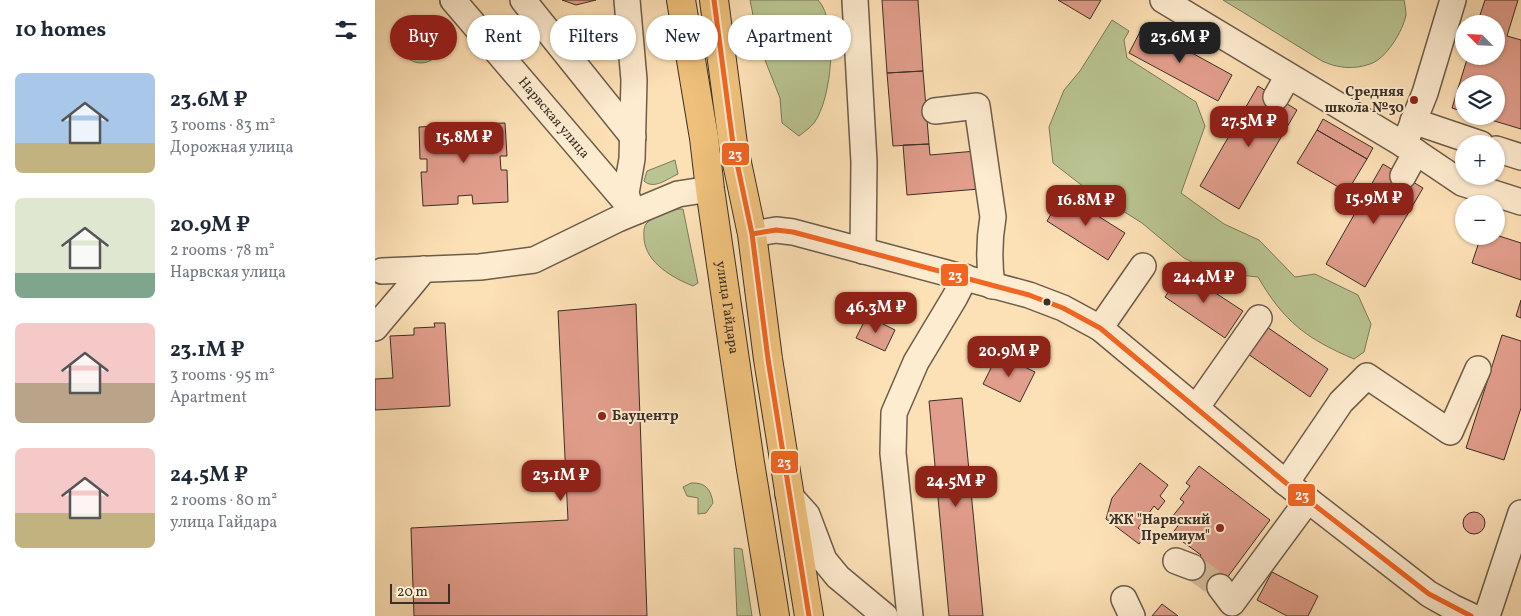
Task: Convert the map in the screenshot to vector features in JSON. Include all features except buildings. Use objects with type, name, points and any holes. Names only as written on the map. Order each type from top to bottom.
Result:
[{"type":"main road","name":"улица Гайдара","points":[[681,0],[705,138],[709,189],[775,616]]},
{"type":"main road","points":[[714,0],[733,144],[752,234],[788,494],[809,616]]},
{"type":"street","name":"Нарвская улица","points":[[453,0],[633,209]]},
{"type":"street","points":[[523,0],[633,137]]},
{"type":"street","points":[[627,0],[634,80],[632,159],[627,193],[633,209]]},
{"type":"street","points":[[855,0],[864,162],[863,251]]},
{"type":"street","points":[[1163,0],[1232,40],[1282,87],[1314,102],[1408,159]]},
{"type":"street","points":[[1408,159],[1413,121],[1425,93],[1453,0]]},
{"type":"street","points":[[935,111],[977,106],[993,217],[990,268],[993,286]]},
{"type":"street","points":[[1413,121],[1455,135]]},
{"type":"street","points":[[1368,139],[1462,183],[1521,202]]},
{"type":"street","points":[[1505,152],[1521,157]]},
{"type":"street","points":[[382,271],[480,267],[534,260],[618,219],[633,209],[678,194],[709,189]]},
{"type":"street","points":[[752,234],[776,230],[793,232],[1029,294],[1063,308],[1100,328],[1286,483],[1429,594],[1457,613]]},
{"type":"street","points":[[1100,328],[1143,266]]},
{"type":"street","points":[[375,328],[391,308],[404,296],[424,269]]},
{"type":"street","points":[[910,616],[893,453],[894,413],[917,362],[955,298],[965,277]]},
{"type":"street","points":[[1196,408],[1259,318]]},
{"type":"street","points":[[1286,483],[1341,402],[1367,376],[1450,432],[1478,369]]},
{"type":"street","points":[[788,494],[807,516],[824,560],[837,577],[885,616]]},
{"type":"street","points":[[1219,587],[1232,603],[1308,500]]},
{"type":"street","points":[[1487,616],[1521,513]]},
{"type":"green space","points":[[750,0],[818,0],[826,15],[753,15]]},
{"type":"green space","points":[[1223,0],[1404,0],[1406,15],[1398,36],[1388,51],[1370,64],[1345,67],[1322,61]]},
{"type":"green space","points":[[1112,20],[1129,31],[1124,40],[1127,58],[1196,102],[1205,126],[1181,193],[1224,224],[1259,240],[1295,277],[1315,274],[1358,295],[1371,324],[1364,352],[1354,359],[1323,344],[1287,317],[1277,306],[1258,277],[1211,272],[1184,258],[1142,223],[1080,184],[1053,163],[1049,127],[1064,90],[1080,71]]},
{"type":"green space","points":[[412,60],[430,60],[421,63]]},
{"type":"green space","points":[[765,60],[831,60],[829,79],[820,112],[814,123],[799,136],[782,123],[780,98]]},
{"type":"green space","points":[[675,160],[678,174],[656,184],[644,181],[647,171]]},
{"type":"green space","points":[[678,209],[683,209],[698,283],[693,286],[669,274],[655,262],[646,248],[644,239],[644,228],[649,221]]},
{"type":"green space","points":[[691,483],[704,485],[711,494],[713,503],[706,513],[698,514],[698,498],[687,496],[683,487]]},
{"type":"green space","points":[[734,548],[742,549],[752,616],[737,616]]},
{"type":"tunnel","points":[[1192,567],[1220,587]]},
{"type":"transit line","name":"23","points":[[714,0],[733,144],[752,234],[768,359],[809,616]]},
{"type":"transit line","name":"23","points":[[752,234],[776,230],[793,232],[1029,295],[1063,308],[1100,328],[1286,483],[1429,594],[1471,616]]},
{"type":"place","name":"Средняя школа №30","points":[[1414,100]]},
{"type":"place","name":"Бауцентр","points":[[602,416]]},
{"type":"place","name":"ЖК \"Нарвский Премиум\"","points":[[1220,528]]}]
